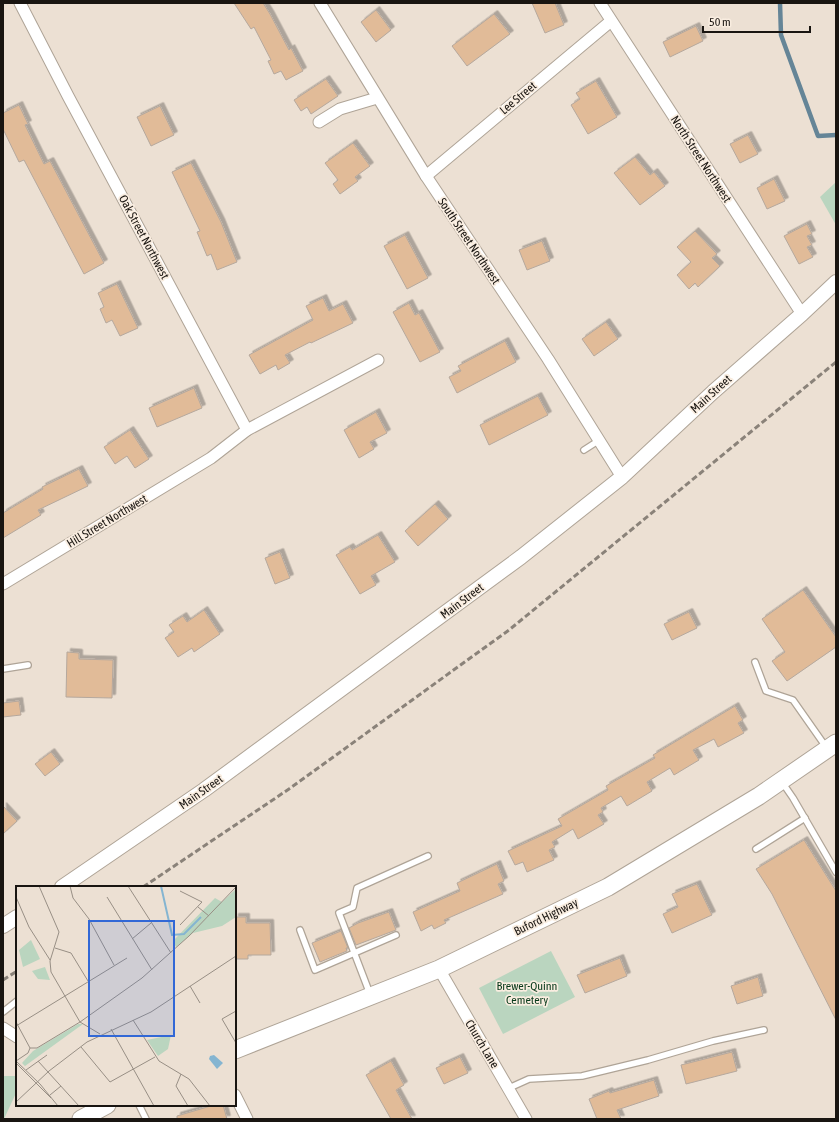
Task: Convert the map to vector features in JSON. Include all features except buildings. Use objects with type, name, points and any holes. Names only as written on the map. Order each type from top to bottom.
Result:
[{"type":"main road","name":"Buford Highway","points":[[236,1050],[439,969],[608,886],[759,796],[831,746]]},
{"type":"main road","points":[[81,1119],[105,1106]]},
{"type":"street","name":"Oak Street Northwest","points":[[20,3],[68,96],[248,430]]},
{"type":"street","name":"South Street Northwest","points":[[320,3],[426,176],[548,359],[598,441],[622,477]]},
{"type":"street","name":"North Street Northwest","points":[[600,3],[802,314]]},
{"type":"street","name":"Lee Street","points":[[426,176],[611,21]]},
{"type":"street","points":[[319,122],[340,109],[378,98]]},
{"type":"street","name":"Main Street","points":[[63,886],[204,790],[350,685],[521,557],[622,477],[713,392],[836,282]]},
{"type":"street","points":[[248,430],[378,360]]},
{"type":"street","name":"Hill Street Northwest","points":[[3,584],[211,458],[248,430]]},
{"type":"street","points":[[3,926],[16,918]]},
{"type":"street","name":"Church Lane","points":[[439,969],[526,1119]]},
{"type":"street","points":[[3,1028],[16,1036]]},
{"type":"street","points":[[236,1097],[247,1119]]},
{"type":"lane","points":[[584,450],[598,441]]},
{"type":"lane","points":[[755,662],[766,691],[793,700],[831,746]]},
{"type":"lane","points":[[3,669],[28,665]]},
{"type":"lane","points":[[781,780],[836,872]]},
{"type":"lane","points":[[756,849],[805,818]]},
{"type":"lane","points":[[371,996],[339,913],[353,907],[357,888],[428,856]]},
{"type":"lane","points":[[300,930],[315,970],[396,935]]},
{"type":"lane","points":[[3,1012],[16,1002]]},
{"type":"lane","points":[[509,1088],[529,1079],[582,1076],[648,1060],[714,1040],[764,1030]]},
{"type":"lane","points":[[140,1106],[146,1119]]},
{"type":"green space","points":[[836,182],[836,225],[820,197]]},
{"type":"green space","name":"Brewer-Quinn Cemetery","points":[[551,951],[575,997],[503,1034],[479,988]]},
{"type":"green space","points":[[3,1076],[16,1076],[16,1093],[3,1119]]},
{"type":"waterway","points":[[780,3],[781,35],[818,136],[836,135]]},
{"type":"railway","points":[[144,886],[289,789],[509,630],[836,362]]},
{"type":"railway","points":[[3,980],[16,972]]}]
